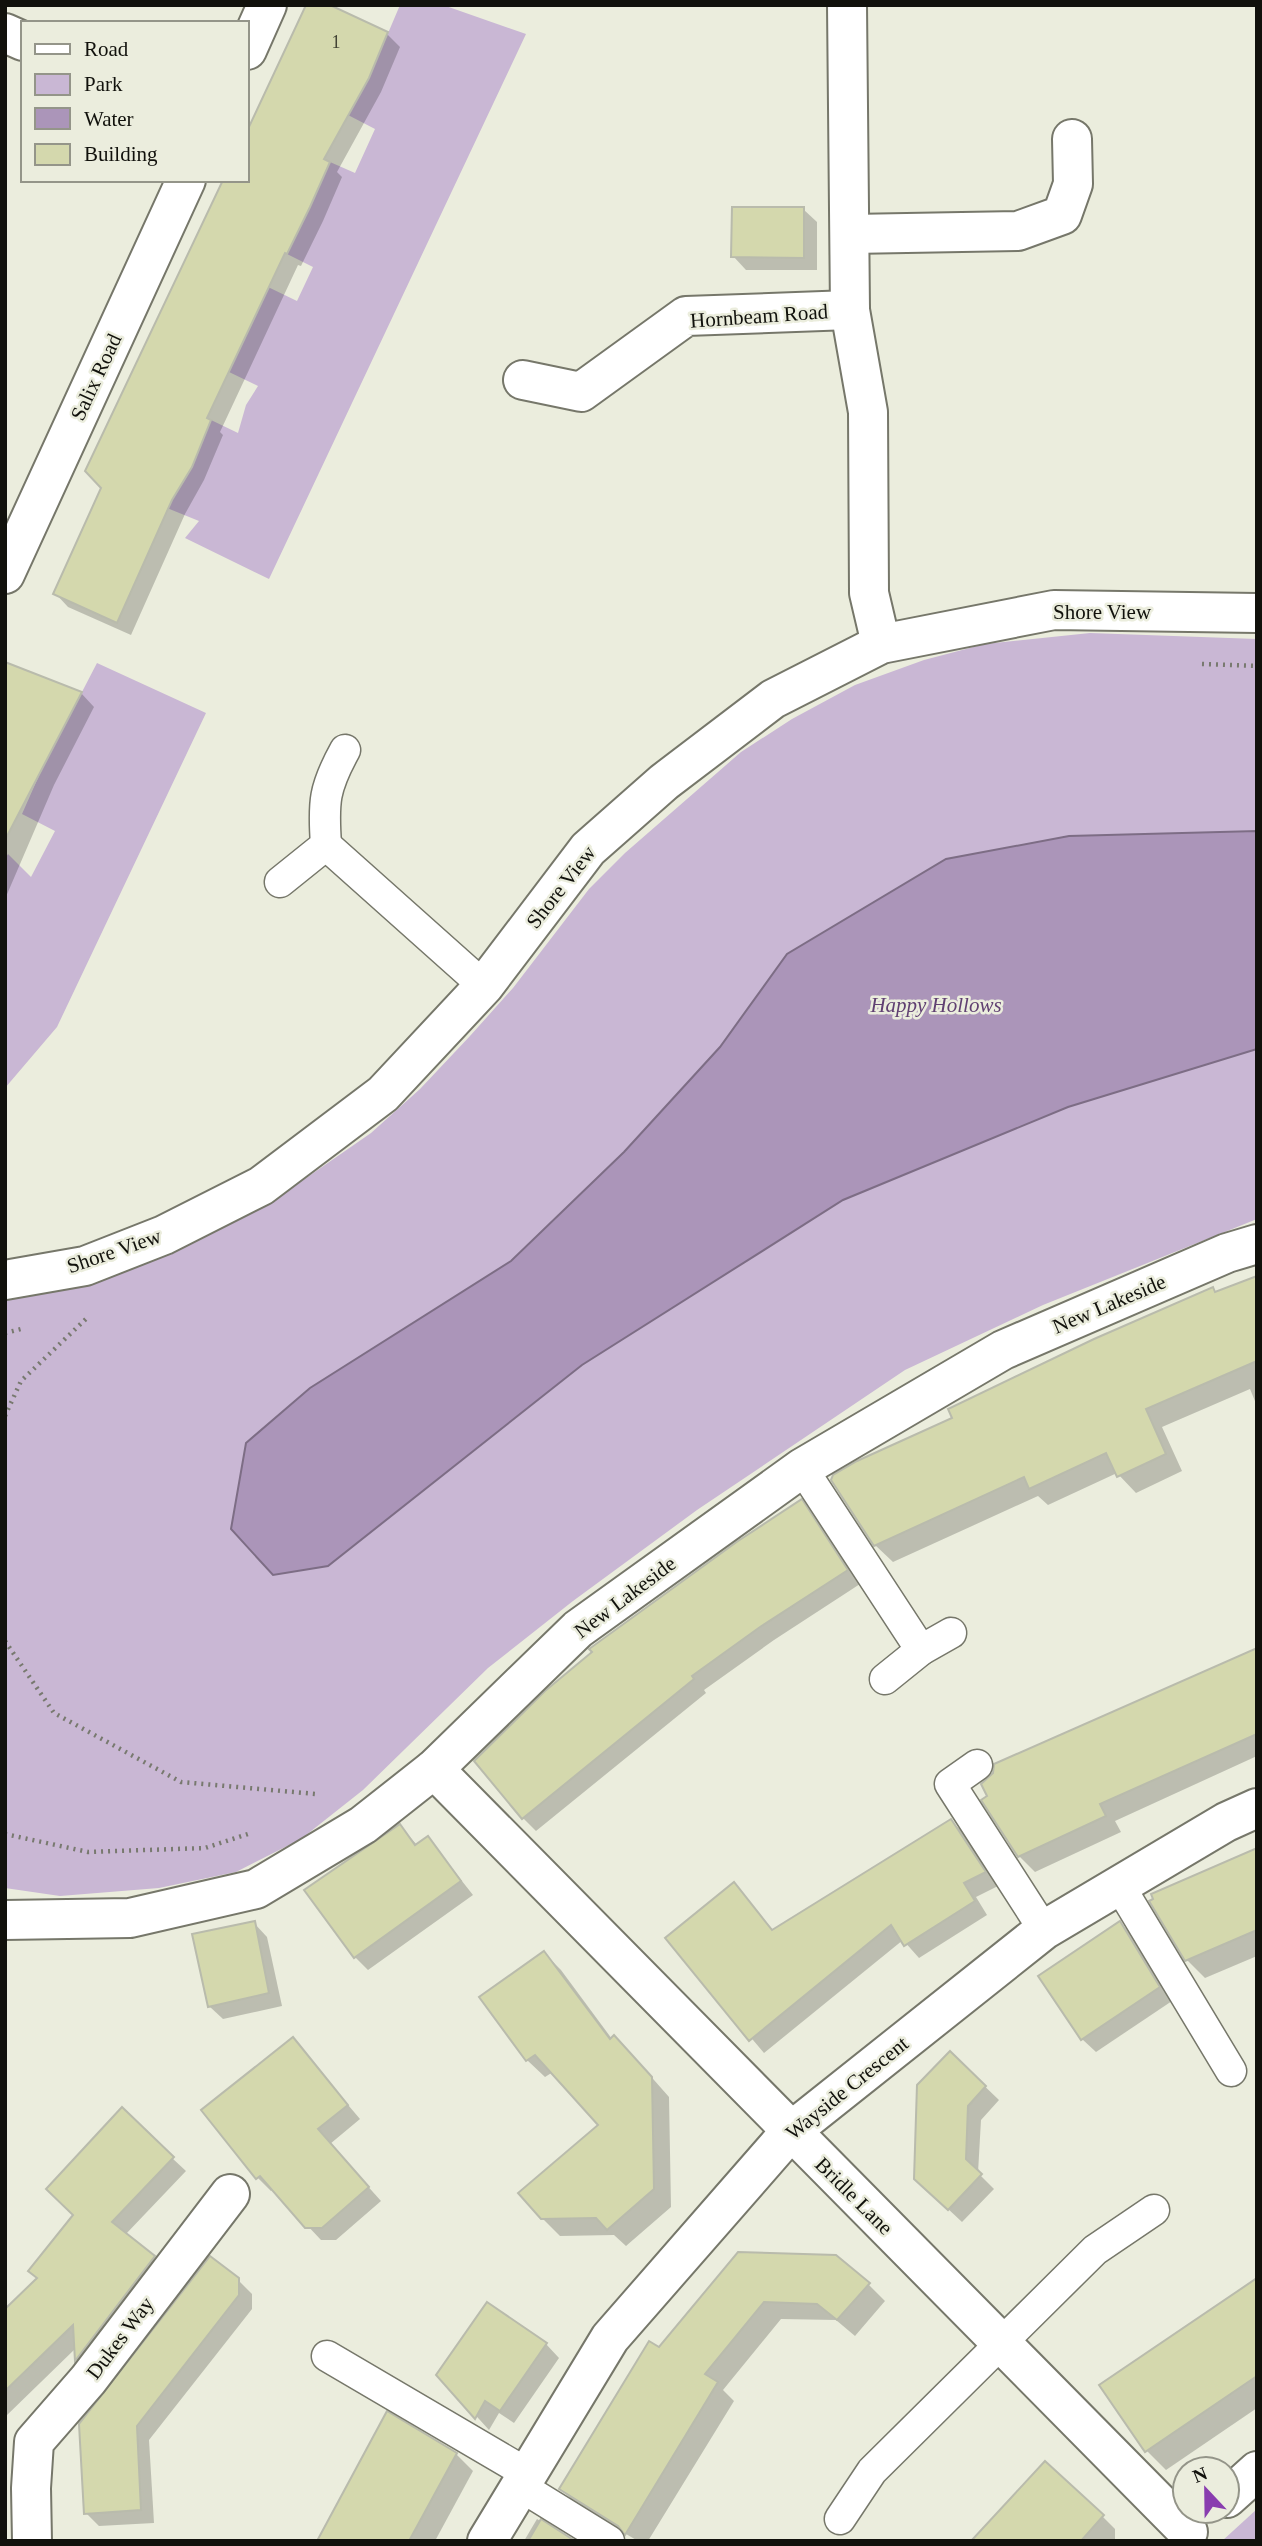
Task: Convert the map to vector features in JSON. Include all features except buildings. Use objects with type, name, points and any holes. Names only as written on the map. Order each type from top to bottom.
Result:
[{"type":"street","points":[[248,48],[267,5]]},
{"type":"street","name":"Hornbeam Road","points":[[847,5],[850,310],[868,412],[869,593],[881,644]]},
{"type":"street","points":[[5,33],[21,40]]},
{"type":"street","points":[[851,234],[1017,231],[1062,215],[1073,184],[1072,139]]},
{"type":"street","name":"Salix Road","points":[[5,574],[185,182]]},
{"type":"street","name":"Hornbeam Road","points":[[523,380],[581,392],[686,316],[850,310]]},
{"type":"street","name":"Shore View","points":[[5,1280],[85,1266],[164,1235],[261,1186],[383,1094],[484,986],[588,849],[664,782],[773,699],[881,644],[1054,610],[1257,613]]},
{"type":"street","name":"New Lakeside","points":[[5,1920],[130,1918],[256,1889],[363,1825],[434,1769],[578,1629],[802,1468],[1003,1350],[1227,1253],[1257,1244]]},
{"type":"street","name":"Bridle Lane","points":[[434,1769],[1001,2344],[1193,2528]]},
{"type":"street","name":"Wayside Crescent","points":[[487,2541],[610,2338],[790,2132],[1044,1930],[1257,1808]]},
{"type":"street","name":"Dukes Way","points":[[32,2541],[18,2489],[34,2442],[88,2380],[230,2193]]},
{"type":"street","points":[[1241,2485],[1257,2471]]},
{"type":"lane","points":[[345,750],[327,783],[324,812],[326,845],[484,986]]},
{"type":"lane","points":[[280,882],[326,845]]},
{"type":"lane","points":[[802,1468],[921,1650]]},
{"type":"lane","points":[[885,1679],[921,1650],[951,1633]]},
{"type":"lane","points":[[978,1765],[950,1784],[1044,1930]]},
{"type":"lane","points":[[1119,1885],[1231,2070]]},
{"type":"lane","points":[[840,2519],[872,2471],[1095,2250],[1154,2210]]},
{"type":"lane","points":[[327,2356],[524,2480],[609,2541]]},
{"type":"path","points":[[1191,663],[1257,666]]},
{"type":"path","points":[[5,1416],[21,1381],[92,1313]]},
{"type":"path","points":[[5,1641],[54,1713],[181,1782],[314,1796]]},
{"type":"path","points":[[304,1802],[325,1788]]},
{"type":"path","points":[[5,1834],[88,1852],[205,1848],[263,1829]]},
{"type":"green space","points":[[400,5],[443,5],[526,34],[269,579],[185,538],[199,521],[167,508],[191,467],[211,420],[238,433],[246,405],[258,386],[229,372],[268,287],[297,301],[313,267],[287,254],[330,162],[355,173],[375,129],[348,115],[369,78]]},
{"type":"green space","name":"Happy Hollows","points":[[1090,633],[1257,639],[1257,1219],[1043,1305],[905,1370],[697,1510],[573,1601],[488,1668],[363,1790],[301,1839],[236,1872],[159,1888],[60,1896],[5,1888],[5,1297],[237,1219],[296,1185],[371,1133],[420,1089],[470,1036],[513,988],[589,889],[625,853],[741,752],[792,719],[855,685],[924,660],[985,644]]},
{"type":"green space","points":[[97,663],[206,713],[57,1027],[5,1088],[5,859],[8,854],[31,877],[55,831],[22,814],[41,771]]},
{"type":"green space","points":[[1257,2509],[1257,2541],[1222,2541],[1241,2525]]},
{"type":"water","name":"Happy Hollows","points":[[1257,831],[1257,1049],[1068,1107],[843,1200],[582,1365],[328,1566],[273,1575],[231,1529],[246,1443],[310,1388],[511,1261],[624,1152],[720,1047],[787,954],[946,859],[1069,836]]}]
